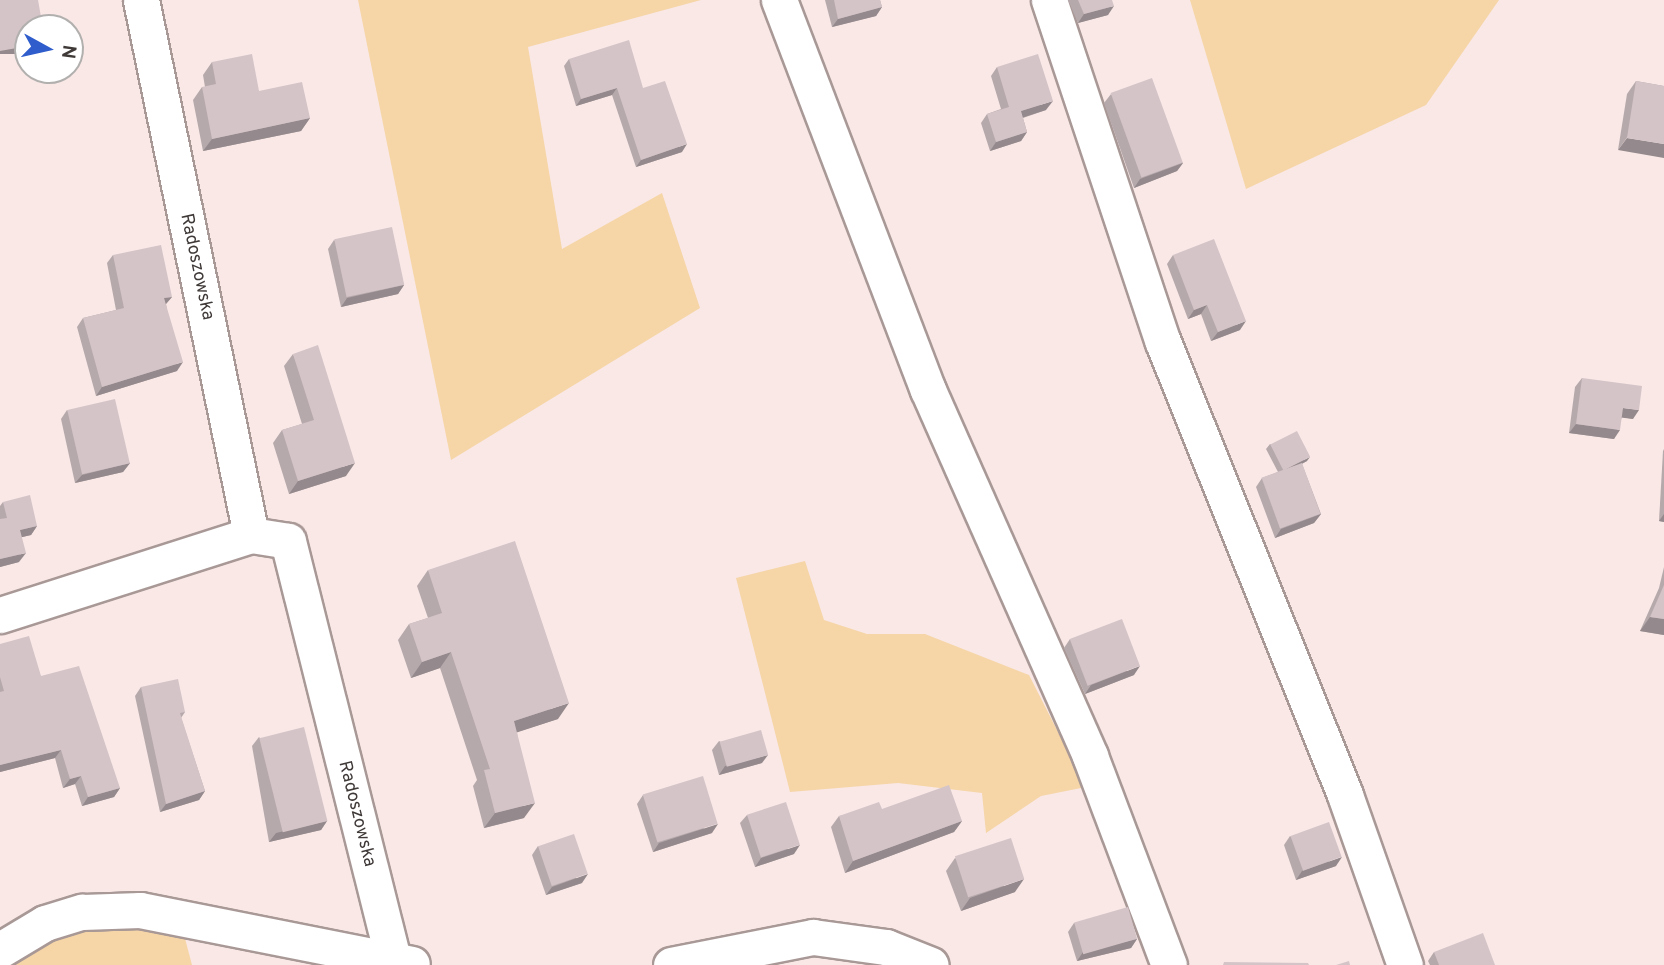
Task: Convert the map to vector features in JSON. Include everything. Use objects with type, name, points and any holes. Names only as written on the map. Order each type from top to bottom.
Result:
[{"type":"street","name":"Radoszowska","points":[[141,0],[251,535]]},
{"type":"street","points":[[779,0],[928,390],[1090,756],[1169,965]]},
{"type":"street","points":[[1049,0],[1163,342],[1345,795],[1405,965]]},
{"type":"street","name":"Radoszowska","points":[[0,615],[251,535],[288,541],[404,963],[178,912],[112,909],[46,923],[0,950]]},
{"type":"street","points":[[671,965],[813,937],[886,947],[932,965]]},
{"type":"shaded area","points":[[358,0],[701,0],[528,47],[562,249],[662,193],[700,308],[451,460]]},
{"type":"shaded area","points":[[1190,0],[1499,0],[1426,105],[1246,189]]},
{"type":"shaded area","points":[[805,561],[824,620],[867,634],[925,634],[1029,675],[1086,787],[1041,796],[986,833],[982,793],[898,783],[790,792],[736,578]]},
{"type":"shaded area","points":[[178,912],[192,965],[0,965],[14,941]]},
{"type":"building","points":[[0,0],[38,0],[40,14],[14,14],[14,48],[0,51]]},
{"type":"building","points":[[834,0],[880,0],[882,7],[838,19]]},
{"type":"building","points":[[1078,0],[1112,0],[1114,6],[1084,14]]},
{"type":"building","points":[[629,40],[643,88],[665,81],[687,144],[641,160],[617,88],[581,99],[569,59]]},
{"type":"building","points":[[252,54],[259,91],[302,82],[310,118],[212,139],[202,87],[216,84],[212,62]]},
{"type":"building","points":[[1038,54],[1053,101],[1021,111],[1027,132],[996,142],[987,114],[1009,107],[997,67]]},
{"type":"building","points":[[1152,78],[1183,163],[1141,178],[1111,93]]},
{"type":"building","points":[[1636,81],[1664,86],[1664,144],[1627,138]]},
{"type":"building","points":[[392,227],[404,285],[347,297],[334,239]]},
{"type":"building","points":[[1214,239],[1246,321],[1218,332],[1207,305],[1194,310],[1173,255]]},
{"type":"building","points":[[161,245],[172,297],[164,298],[183,362],[102,387],[83,318],[124,308],[113,255]]},
{"type":"building","points":[[318,345],[355,463],[298,481],[282,430],[314,420],[293,354]]},
{"type":"building","points":[[1582,378],[1642,386],[1639,410],[1623,408],[1620,430],[1576,424]]},
{"type":"building","points":[[115,399],[130,463],[82,474],[67,410]]},
{"type":"building","points":[[1297,431],[1310,457],[1283,470],[1270,445]]},
{"type":"building","points":[[1302,463],[1320,514],[1280,528],[1262,478]]},
{"type":"building","points":[[30,495],[37,526],[20,530],[26,553],[0,559],[0,519],[7,518],[3,502]]},
{"type":"building","points":[[515,541],[569,703],[514,721],[535,803],[495,813],[484,770],[490,769],[451,652],[422,662],[409,624],[442,613],[428,570]]},
{"type":"building","points":[[1664,585],[1664,619],[1650,617]]},
{"type":"building","points":[[1122,619],[1140,666],[1088,686],[1070,639]]},
{"type":"building","points":[[29,636],[41,676],[79,666],[120,788],[88,797],[81,776],[70,779],[61,750],[0,765],[0,692],[4,691],[0,677],[0,644]]},
{"type":"building","points":[[178,679],[185,712],[180,713],[205,791],[166,804],[141,687]]},
{"type":"building","points":[[304,727],[327,821],[283,832],[259,738]]},
{"type":"building","points":[[761,730],[768,755],[727,767],[720,742]]},
{"type":"building","points":[[703,776],[718,824],[657,842],[643,794]]},
{"type":"building","points":[[949,785],[962,821],[853,861],[839,816],[879,802],[882,809]]},
{"type":"building","points":[[786,802],[800,845],[761,857],[747,815]]},
{"type":"building","points":[[1329,822],[1342,857],[1303,871],[1290,836]]},
{"type":"building","points":[[574,834],[588,874],[552,886],[538,846]]},
{"type":"building","points":[[1011,838],[1024,879],[968,897],[955,856]]},
{"type":"building","points":[[1128,907],[1137,939],[1083,954],[1074,922]]},
{"type":"building","points":[[1483,933],[1495,965],[1439,965],[1434,952]]},
{"type":"building","points":[[1224,962],[1308,963],[1309,965],[1223,965]]}]
